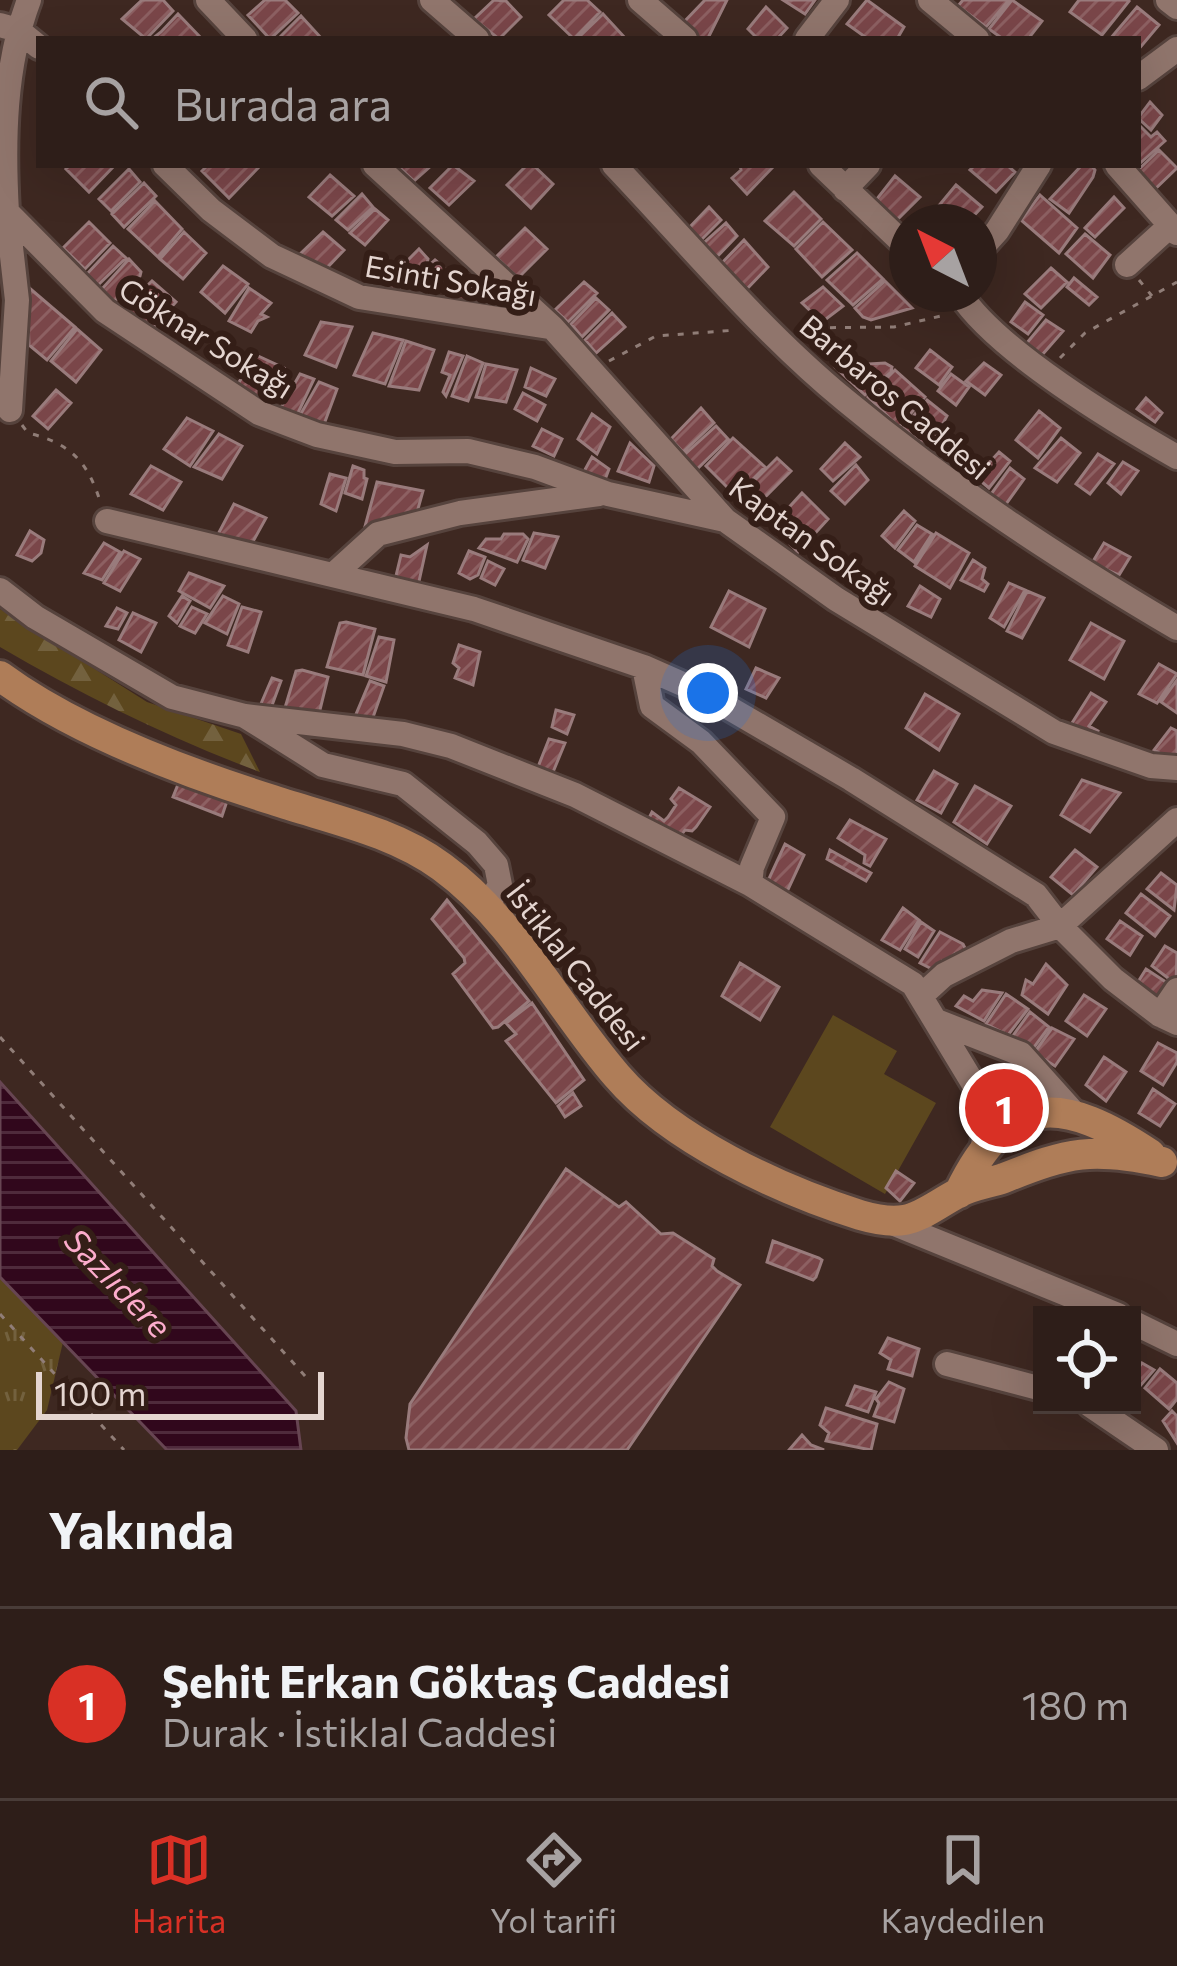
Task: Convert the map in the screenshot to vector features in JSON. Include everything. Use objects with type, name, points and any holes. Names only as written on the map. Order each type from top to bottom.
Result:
[{"type":"main road","name":"İstiklal Caddesi","points":[[0,676],[159,760],[371,831],[414,850],[487,906],[620,1080],[662,1115],[753,1172],[887,1221]]},
{"type":"main road","points":[[959,1192],[983,1146],[1011,1124],[1040,1114],[1074,1113],[1111,1129],[1170,1166]]},
{"type":"main road","points":[[1071,1154],[1083,1138],[1074,1113]]},
{"type":"main road","points":[[983,1146],[986,1167],[1005,1177]]},
{"type":"main road","points":[[887,1221],[911,1221],[959,1192],[1071,1154],[1107,1151],[1170,1166]]},
{"type":"street","points":[[10,410],[17,300],[3,209],[3,150],[9,27],[29,0]]},
{"type":"street","points":[[208,0],[242,36]]},
{"type":"street","points":[[432,0],[474,36]]},
{"type":"street","points":[[640,0],[682,36]]},
{"type":"street","points":[[809,36],[837,0]]},
{"type":"street","points":[[930,0],[973,36]]},
{"type":"street","points":[[1168,0],[1177,7]]},
{"type":"street","points":[[9,27],[36,45]]},
{"type":"street","points":[[1141,76],[1177,49]]},
{"type":"street","name":"Esinti Sokağı","points":[[168,168],[211,210],[272,256],[359,297],[552,327]]},
{"type":"street","name":"Kaptan Sokağı","points":[[378,168],[552,327],[725,520],[836,599],[1054,732],[1150,766],[1177,768]]},
{"type":"street","name":"Barbaros Caddesi","points":[[617,168],[768,328],[842,398],[1043,548],[1173,624]]},
{"type":"street","points":[[824,168],[889,230]]},
{"type":"street","points":[[845,189],[865,168]]},
{"type":"street","points":[[997,231],[1037,168]]},
{"type":"street","points":[[1120,168],[1174,229],[1127,265]]},
{"type":"street","name":"Göknar Sokağı","points":[[3,209],[105,311],[259,412],[317,435],[395,452],[468,452],[535,467],[608,494],[725,520]]},
{"type":"street","points":[[977,312],[1113,421],[1177,457]]},
{"type":"street","points":[[333,575],[378,534],[460,513],[608,494]]},
{"type":"street","points":[[107,521],[474,609],[705,694],[1036,895],[1113,979],[1168,1019],[1177,990]]},
{"type":"street","points":[[0,590],[172,697],[245,716],[403,734],[452,746],[575,795],[750,884],[913,984],[979,1093],[986,1117],[983,1146]]},
{"type":"street","points":[[644,668],[652,706],[701,742],[773,818],[752,867],[750,884]]},
{"type":"street","points":[[245,716],[323,765],[403,784],[461,827],[500,875],[500,885],[487,906]]},
{"type":"street","points":[[921,996],[944,975],[1060,926],[1177,820]]},
{"type":"street","points":[[938,1022],[1021,1054],[1074,1113]]},
{"type":"street","points":[[887,1221],[1080,1306]]},
{"type":"street","points":[[1141,1326],[1177,1344]]},
{"type":"street","points":[[947,1364],[1033,1387]]},
{"type":"street","points":[[1109,1414],[1156,1450]]},
{"type":"path","points":[[1047,372],[1085,333],[1177,282]]},
{"type":"path","points":[[591,371],[656,336],[768,328],[894,327],[937,312]]},
{"type":"path","points":[[10,410],[28,434],[57,440],[91,472],[107,521]]},
{"type":"path","points":[[0,1037],[306,1377]]},
{"type":"path","points":[[0,1314],[124,1450]]},
{"type":"green space","points":[[0,609],[147,702],[241,734],[260,772],[127,715],[0,647]]},
{"type":"green space","points":[[833,1015],[897,1051],[884,1074],[936,1103],[885,1194],[770,1127]]},
{"type":"green space","points":[[0,1277],[63,1342],[47,1410],[17,1450],[0,1450]]},
{"type":"water","name":"Sazlıdere","points":[[0,1082],[296,1411],[301,1450],[167,1450],[0,1277]]},
{"type":"building","points":[[142,0],[163,0],[173,11],[149,36],[122,19]]},
{"type":"building","points":[[265,0],[285,0],[298,13],[273,36],[267,36],[248,15]]},
{"type":"building","points":[[494,0],[506,1],[521,17],[502,36],[474,19]]},
{"type":"building","points":[[564,0],[587,0],[600,12],[577,36],[571,36],[549,15]]},
{"type":"building","points":[[705,0],[727,0],[709,36],[697,36],[683,23]]},
{"type":"building","points":[[783,0],[815,0],[805,14]]},
{"type":"building","points":[[867,0],[904,27],[899,36],[864,36],[847,24]]},
{"type":"building","points":[[963,0],[1009,0],[986,27],[958,6]]},
{"type":"building","points":[[1012,0],[1042,21],[1030,36],[999,36],[989,29]]},
{"type":"building","points":[[1079,0],[1129,1],[1102,35],[1070,12]]},
{"type":"building","points":[[766,7],[787,28],[780,36],[755,36],[748,29]]},
{"type":"building","points":[[1137,7],[1159,25],[1141,46],[1141,36],[1113,36]]},
{"type":"building","points":[[178,14],[199,36],[156,36]]},
{"type":"building","points":[[603,14],[623,36],[580,36]]},
{"type":"building","points":[[301,16],[319,36],[281,36]]},
{"type":"building","points":[[1150,102],[1162,115],[1151,130],[1141,114]]},
{"type":"building","points":[[1141,127],[1151,137],[1157,132],[1165,141],[1141,162]]},
{"type":"building","points":[[1159,150],[1177,168],[1154,190],[1137,171]]},
{"type":"building","points":[[67,168],[112,168],[89,192]]},
{"type":"building","points":[[205,168],[258,168],[229,198],[202,171]]},
{"type":"building","points":[[400,168],[429,168],[414,181]]},
{"type":"building","points":[[450,168],[474,181],[449,205],[430,188]]},
{"type":"building","points":[[524,168],[536,168],[553,184],[531,208],[507,185]]},
{"type":"building","points":[[772,168],[747,194],[732,178],[741,170]]},
{"type":"building","points":[[1010,168],[1015,172],[996,192],[970,170]]},
{"type":"building","points":[[1079,168],[1095,170],[1069,213],[1050,199]]},
{"type":"building","points":[[129,169],[140,182],[111,211],[99,199]]},
{"type":"building","points":[[330,175],[354,196],[332,216],[309,197]]},
{"type":"building","points":[[895,176],[920,197],[913,204],[889,204],[889,212],[876,200]]},
{"type":"building","points":[[144,183],[156,196],[124,227],[112,214]]},
{"type":"building","points":[[956,185],[978,204],[940,204]]},
{"type":"building","points":[[794,192],[821,219],[794,246],[765,221]]},
{"type":"building","points":[[362,194],[373,207],[348,230],[336,220]]},
{"type":"building","points":[[1040,195],[1077,228],[1059,253],[1021,220]]},
{"type":"building","points":[[1114,197],[1124,208],[1095,237],[1085,228]]},
{"type":"building","points":[[155,201],[182,229],[158,257],[128,229]]},
{"type":"building","points":[[709,207],[721,220],[696,245],[685,232]]},
{"type":"building","points":[[375,209],[388,220],[365,245],[350,233]]},
{"type":"building","points":[[89,222],[110,243],[85,269],[63,248]]},
{"type":"building","points":[[823,222],[852,250],[822,277],[796,249]]},
{"type":"building","points":[[726,223],[737,236],[712,262],[697,249]]},
{"type":"building","points":[[525,228],[547,249],[518,278],[496,257]]},
{"type":"building","points":[[184,232],[206,253],[183,279],[160,259]]},
{"type":"building","points":[[323,232],[344,250],[326,269],[298,256]]},
{"type":"building","points":[[1085,234],[1110,255],[1093,278],[1066,254]]},
{"type":"building","points":[[744,240],[768,267],[743,293],[719,266]]},
{"type":"building","points":[[113,246],[126,258],[97,286],[85,276]]},
{"type":"building","points":[[419,249],[427,263],[395,292],[386,282]]},
{"type":"building","points":[[857,253],[883,279],[853,305],[827,280]]},
{"type":"building","points":[[129,259],[140,276],[114,302],[102,289]]},
{"type":"building","points":[[435,260],[448,271],[431,289],[418,275]]},
{"type":"building","points":[[223,266],[248,284],[225,313],[201,292]]},
{"type":"building","points":[[1051,268],[1067,282],[1041,308],[1025,294]]},
{"type":"building","points":[[1074,278],[1097,297],[1089,305],[1067,287]]},
{"type":"building","points":[[456,280],[490,300],[481,312],[441,302]]},
{"type":"building","points":[[152,281],[176,302],[149,332],[124,308]]},
{"type":"building","points":[[885,281],[889,312],[898,312],[871,320],[855,308]]},
{"type":"building","points":[[584,282],[597,293],[568,322],[555,310]]},
{"type":"building","points":[[27,286],[75,327],[47,360],[29,345]]},
{"type":"building","points":[[823,287],[843,306],[822,322],[802,303]]},
{"type":"building","points":[[249,288],[271,303],[261,314],[267,317],[251,332],[229,321]]},
{"type":"building","points":[[596,298],[609,310],[582,337],[571,324]]},
{"type":"building","points":[[1025,302],[1043,315],[1028,334],[1011,322]]},
{"type":"building","points":[[612,313],[625,327],[596,353],[585,340]]},
{"type":"building","points":[[1046,320],[1063,331],[1042,355],[1026,344]]},
{"type":"building","points":[[321,322],[352,327],[336,367],[305,355]]},
{"type":"building","points":[[77,329],[101,350],[76,382],[51,361]]},
{"type":"building","points":[[373,333],[403,340],[385,384],[354,375]]},
{"type":"building","points":[[406,341],[434,350],[419,390],[389,386]]},
{"type":"building","points":[[930,350],[952,367],[939,385],[916,368]]},
{"type":"building","points":[[449,352],[463,356],[446,396],[443,392],[450,375],[442,372]]},
{"type":"building","points":[[256,355],[284,368],[268,404],[236,387]]},
{"type":"building","points":[[467,356],[483,363],[468,401],[452,396]]},
{"type":"building","points":[[885,363],[892,367],[891,372],[865,395],[834,366]]},
{"type":"building","points":[[984,363],[1001,375],[985,395],[966,381]]},
{"type":"building","points":[[486,364],[517,370],[506,402],[476,397]]},
{"type":"building","points":[[531,368],[555,379],[546,396],[525,387]]},
{"type":"building","points":[[895,370],[925,397],[899,427],[868,397]]},
{"type":"building","points":[[300,374],[314,379],[296,417],[280,409]]},
{"type":"building","points":[[951,374],[969,387],[956,405],[938,391]]},
{"type":"building","points":[[319,382],[337,389],[323,427],[299,417]]},
{"type":"building","points":[[56,390],[71,403],[48,429],[33,416]]},
{"type":"building","points":[[523,393],[545,405],[537,421],[515,409]]},
{"type":"building","points":[[1146,398],[1162,413],[1155,422],[1137,409]]},
{"type":"building","points":[[927,400],[947,416],[934,440],[925,445],[903,428]]},
{"type":"building","points":[[701,408],[714,423],[683,452],[671,439]]},
{"type":"building","points":[[1039,411],[1060,428],[1038,458],[1016,440]]},
{"type":"building","points":[[592,414],[610,427],[597,454],[578,439]]},
{"type":"building","points":[[187,418],[213,431],[190,466],[164,449]]},
{"type":"building","points":[[716,426],[728,439],[696,470],[683,456]]},
{"type":"building","points":[[542,429],[562,439],[554,456],[533,446]]},
{"type":"building","points":[[219,434],[242,446],[222,479],[194,467]]},
{"type":"building","points":[[733,438],[765,467],[736,496],[706,466]]},
{"type":"building","points":[[1061,438],[1080,453],[1057,482],[1035,468]]},
{"type":"building","points":[[630,443],[654,466],[649,482],[618,471]]},
{"type":"building","points":[[845,443],[860,457],[833,481],[821,469]]},
{"type":"building","points":[[999,452],[1010,461],[989,488],[976,477]]},
{"type":"building","points":[[1098,454],[1114,464],[1090,494],[1076,484]]},
{"type":"building","points":[[592,457],[609,469],[603,485],[582,475]]},
{"type":"building","points":[[777,458],[791,471],[764,498],[751,484]]},
{"type":"building","points":[[1123,462],[1138,471],[1121,494],[1108,483]]},
{"type":"building","points":[[856,465],[868,480],[845,504],[831,491]]},
{"type":"building","points":[[151,466],[181,482],[163,510],[131,494]]},
{"type":"building","points":[[353,466],[364,470],[367,479],[362,499],[345,493]]},
{"type":"building","points":[[1010,468],[1024,479],[1001,511],[986,501]]},
{"type":"building","points":[[330,474],[346,478],[336,511],[321,504]]},
{"type":"building","points":[[377,482],[423,491],[416,516],[364,530]]},
{"type":"building","points":[[802,493],[828,519],[798,552],[772,526]]},
{"type":"building","points":[[234,504],[266,518],[250,547],[216,538]]},
{"type":"building","points":[[904,511],[915,521],[895,548],[882,536]]},
{"type":"building","points":[[917,525],[932,534],[914,562],[898,550]]},
{"type":"building","points":[[30,531],[44,540],[41,553],[32,561],[17,555]]},
{"type":"building","points":[[534,533],[558,537],[545,568],[523,560]]},
{"type":"building","points":[[936,533],[969,553],[950,588],[915,566]]},
{"type":"building","points":[[504,534],[523,534],[528,539],[517,562],[479,548],[486,539],[501,539]]},
{"type":"building","points":[[104,543],[120,552],[102,580],[84,573]]},
{"type":"building","points":[[1104,543],[1130,557],[1119,575],[1092,563]]},
{"type":"building","points":[[427,545],[418,586],[395,580],[401,555],[410,557]]},
{"type":"building","points":[[124,551],[140,559],[120,591],[104,583]]},
{"type":"building","points":[[469,551],[485,557],[478,575],[470,579],[459,573]]},
{"type":"building","points":[[973,560],[985,568],[982,579],[988,584],[984,591],[961,580]]},
{"type":"building","points":[[488,561],[504,569],[495,585],[481,578]]},
{"type":"building","points":[[189,573],[224,586],[210,608],[179,591]]},
{"type":"building","points":[[1009,583],[1025,590],[1004,627],[990,618]]},
{"type":"building","points":[[920,586],[940,599],[931,617],[908,606]]},
{"type":"building","points":[[729,591],[765,609],[749,647],[711,627]]},
{"type":"building","points":[[1027,591],[1044,598],[1022,638],[1007,631]]},
{"type":"building","points":[[182,596],[190,601],[177,623],[169,616]]},
{"type":"building","points":[[223,596],[239,604],[227,634],[205,623]]},
{"type":"building","points":[[192,607],[207,614],[195,633],[180,626]]},
{"type":"building","points":[[242,607],[261,612],[248,652],[228,645]]},
{"type":"building","points":[[117,608],[127,613],[118,629],[106,626]]},
{"type":"building","points":[[133,613],[156,623],[141,652],[119,640]]},
{"type":"building","points":[[340,623],[375,629],[363,675],[327,667]]},
{"type":"building","points":[[1091,623],[1124,641],[1104,679],[1070,660]]},
{"type":"building","points":[[379,637],[394,640],[386,682],[366,676]]},
{"type":"building","points":[[459,645],[480,652],[473,685],[455,678],[459,668],[453,663]]},
{"type":"building","points":[[1159,664],[1177,674],[1157,703],[1139,694]]},
{"type":"building","points":[[756,668],[779,678],[766,698],[746,689]]},
{"type":"building","points":[[296,671],[328,677],[317,722],[284,711]]},
{"type":"building","points":[[272,678],[281,681],[271,708],[260,706]]},
{"type":"building","points":[[1177,680],[1177,713],[1161,702]]},
{"type":"building","points":[[370,681],[384,686],[371,723],[354,719]]},
{"type":"building","points":[[1091,693],[1106,702],[1089,726],[1098,731],[1095,740],[1067,731]]},
{"type":"building","points":[[925,694],[959,714],[939,750],[906,728]]},
{"type":"building","points":[[556,710],[574,715],[567,734],[552,727]]},
{"type":"building","points":[[1171,728],[1177,731],[1177,763],[1154,750]]},
{"type":"building","points":[[549,739],[565,743],[551,777],[536,772]]},
{"type":"building","points":[[934,771],[957,784],[941,813],[917,800]]},
{"type":"building","points":[[1082,780],[1120,793],[1090,832],[1061,815]]},
{"type":"building","points":[[179,782],[227,801],[222,816],[173,797]]},
{"type":"building","points":[[975,786],[1011,806],[987,844],[954,822]]},
{"type":"building","points":[[679,788],[710,807],[675,844],[645,826],[652,812],[664,821],[668,817]]},
{"type":"building","points":[[850,820],[886,839],[870,866],[864,863],[865,855],[838,838]]},
{"type":"building","points":[[785,844],[804,855],[786,894],[767,883]]},
{"type":"building","points":[[830,850],[871,873],[866,881],[827,859]]},
{"type":"building","points":[[1075,850],[1097,867],[1073,895],[1051,877]]},
{"type":"building","points":[[1161,873],[1177,885],[1174,910],[1147,889]]},
{"type":"building","points":[[1141,894],[1170,916],[1155,936],[1126,913]]},
{"type":"building","points":[[447,900],[529,1001],[498,1027],[493,1028],[453,974],[465,963],[464,958],[432,919]]},
{"type":"building","points":[[903,908],[919,920],[900,950],[882,940]]},
{"type":"building","points":[[1120,921],[1142,936],[1130,955],[1107,939]]},
{"type":"building","points":[[921,922],[934,931],[918,957],[905,949]]},
{"type":"building","points":[[940,932],[966,950],[962,957],[955,954],[950,965],[942,961],[936,971],[920,963]]},
{"type":"building","points":[[1165,946],[1177,953],[1176,984],[1152,966]]},
{"type":"building","points":[[740,963],[779,987],[760,1020],[722,996]]},
{"type":"building","points":[[1046,964],[1067,985],[1048,1014],[1022,995],[1026,980],[1033,984]]},
{"type":"building","points":[[1146,969],[1175,988],[1163,1007],[1133,990]]},
{"type":"building","points":[[982,990],[1002,993],[984,1021],[956,1006],[964,996],[973,1001]]},
{"type":"building","points":[[1006,994],[1028,1009],[1008,1035],[986,1024]]},
{"type":"building","points":[[1084,995],[1106,1009],[1087,1036],[1066,1021]]},
{"type":"building","points":[[532,1003],[584,1080],[556,1103],[506,1041],[516,1034],[506,1023]]},
{"type":"building","points":[[1030,1012],[1049,1027],[1032,1050],[1012,1037]]},
{"type":"building","points":[[1052,1028],[1074,1039],[1055,1066],[1034,1053]]},
{"type":"building","points":[[1158,1043],[1177,1053],[1177,1062],[1163,1085],[1141,1071]]},
{"type":"building","points":[[1104,1057],[1126,1072],[1106,1101],[1086,1085]]},
{"type":"building","points":[[1153,1089],[1175,1104],[1160,1126],[1139,1113]]},
{"type":"building","points":[[573,1093],[581,1106],[565,1117],[558,1106]]},
{"type":"building","points":[[566,1169],[619,1207],[626,1202],[661,1234],[673,1233],[714,1259],[712,1266],[717,1271],[740,1285],[627,1450],[409,1450],[410,1404]]},
{"type":"building","points":[[896,1171],[914,1183],[900,1201],[886,1188]]},
{"type":"building","points":[[773,1241],[822,1260],[816,1277],[813,1280],[767,1262]]},
{"type":"building","points":[[888,1338],[919,1349],[912,1376],[888,1369],[891,1360],[880,1353]]},
{"type":"building","points":[[1141,1364],[1154,1370],[1141,1385]]},
{"type":"building","points":[[1160,1369],[1177,1383],[1177,1399],[1169,1409],[1145,1388]]},
{"type":"building","points":[[889,1382],[904,1389],[894,1422],[874,1416],[876,1399]]},
{"type":"building","points":[[855,1386],[876,1392],[868,1412],[847,1405]]},
{"type":"building","points":[[826,1408],[877,1424],[871,1450],[826,1441],[829,1433],[820,1425]]},
{"type":"building","points":[[1172,1411],[1177,1416],[1177,1443],[1163,1421]]},
{"type":"building","points":[[802,1435],[811,1445],[824,1450],[789,1450]]},
{"type":"place","name":"Şehit Erkan Göktaş Caddesi","points":[[1004,1108]]}]
